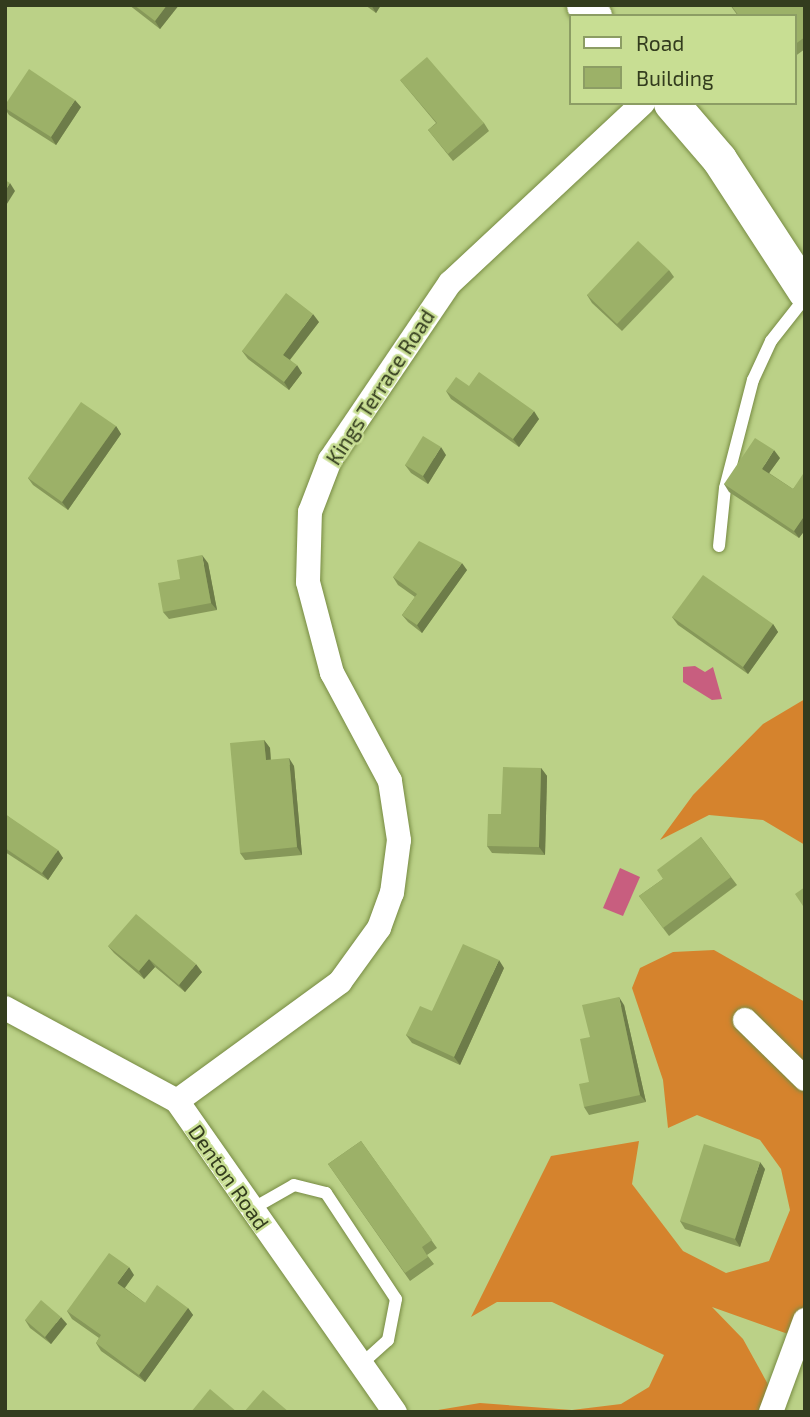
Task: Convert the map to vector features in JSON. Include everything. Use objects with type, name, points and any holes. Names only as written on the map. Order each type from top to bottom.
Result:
[{"type":"main road","points":[[673,105],[719,159],[805,291]]},
{"type":"street","name":"Kings Terrace Road","points":[[177,1101],[340,982],[379,928],[392,892],[399,839],[390,781],[332,673],[308,582],[310,512],[330,460],[450,283],[641,105]]},
{"type":"street","name":"Denton Road","points":[[5,1008],[177,1101],[395,1412]]},
{"type":"street","points":[[745,1020],[805,1079]]},
{"type":"street","points":[[771,1412],[805,1320]]},
{"type":"lane","points":[[719,546],[725,488],[753,380],[771,341],[805,298]]},
{"type":"lane","points":[[251,1209],[295,1185],[326,1193],[396,1299],[388,1340],[361,1364]]},
{"type":"shaded area","points":[[695,666],[705,672],[713,667],[722,699],[712,700],[683,682],[683,667]]},
{"type":"shaded area","points":[[805,699],[805,845],[763,820],[709,815],[660,840],[693,795],[763,724]]},
{"type":"shaded area","points":[[620,868],[640,877],[623,916],[603,908]]},
{"type":"shaded area","points":[[714,950],[805,1002],[805,1329],[788,1334],[712,1307],[743,1339],[770,1388],[767,1412],[426,1412],[480,1403],[572,1410],[621,1404],[649,1387],[664,1355],[552,1302],[497,1302],[471,1317],[551,1156],[639,1141],[632,1184],[683,1251],[726,1273],[769,1261],[790,1210],[781,1169],[760,1140],[697,1115],[668,1128],[663,1080],[632,988],[640,968],[673,952]]},
{"type":"building","points":[[134,5],[167,5],[155,21]]},
{"type":"building","points":[[731,5],[805,5],[805,37],[796,44],[796,14],[738,14]]},
{"type":"building","points":[[427,57],[484,123],[448,154],[428,130],[437,123],[400,80]]},
{"type":"building","points":[[29,69],[75,100],[51,137],[5,108]]},
{"type":"building","points":[[638,241],[669,270],[617,324],[587,295]]},
{"type":"building","points":[[286,293],[313,314],[283,355],[297,365],[284,382],[242,351]]},
{"type":"building","points":[[479,372],[534,411],[513,439],[446,391],[456,377],[469,386]]},
{"type":"building","points":[[81,402],[116,426],[62,502],[28,478]]},
{"type":"building","points":[[423,436],[441,447],[423,476],[405,465]]},
{"type":"building","points":[[755,438],[774,450],[762,469],[793,489],[803,474],[805,475],[805,515],[794,531],[724,484]]},
{"type":"building","points":[[419,541],[462,563],[417,625],[402,615],[417,594],[393,577]]},
{"type":"building","points":[[202,555],[211,603],[163,612],[158,583],[180,579],[177,560]]},
{"type":"building","points":[[703,575],[773,624],[743,667],[672,617]]},
{"type":"building","points":[[264,740],[266,760],[289,758],[297,847],[240,853],[230,743]]},
{"type":"building","points":[[503,767],[541,768],[539,847],[487,846],[488,814],[501,814]]},
{"type":"building","points":[[5,814],[58,850],[42,873],[5,848]]},
{"type":"building","points":[[701,837],[731,877],[663,928],[639,896],[663,879],[657,870]]},
{"type":"building","points":[[805,887],[805,909],[795,894]]},
{"type":"building","points":[[136,914],[196,964],[179,985],[149,959],[139,971],[108,946]]},
{"type":"building","points":[[463,944],[499,960],[454,1057],[406,1035],[420,1006],[432,1011]]},
{"type":"building","points":[[619,997],[640,1095],[584,1107],[579,1084],[589,1082],[580,1039],[590,1037],[582,1005]]},
{"type":"building","points":[[361,1141],[432,1240],[422,1247],[428,1257],[405,1273],[328,1164]]},
{"type":"building","points":[[704,1144],[760,1162],[735,1239],[680,1221]]},
{"type":"building","points":[[109,1253],[129,1267],[117,1283],[145,1303],[157,1285],[188,1308],[139,1375],[96,1343],[101,1335],[67,1311]]},
{"type":"building","points":[[41,1300],[61,1317],[45,1337],[25,1320]]},
{"type":"building","points":[[210,1389],[237,1412],[191,1412]]},
{"type":"building","points":[[263,1390],[289,1412],[244,1412]]}]
